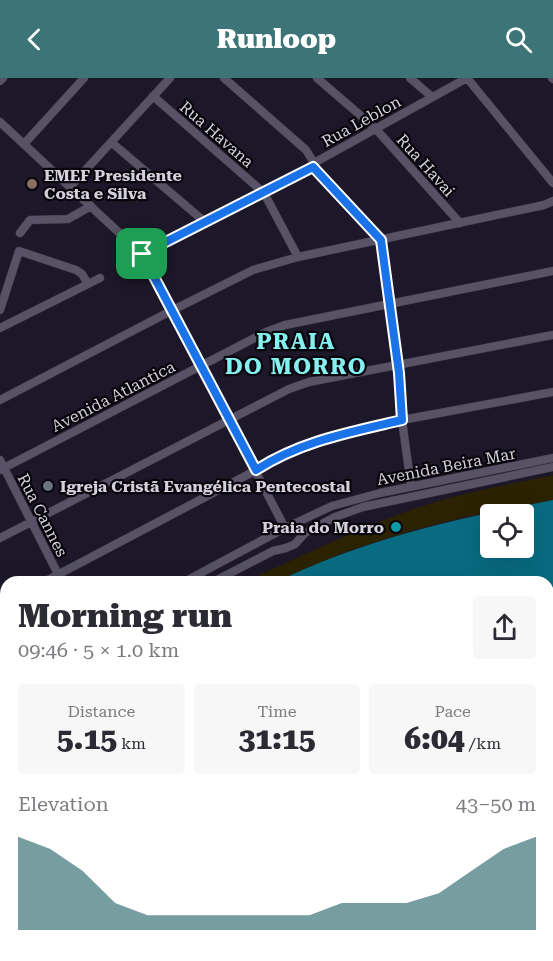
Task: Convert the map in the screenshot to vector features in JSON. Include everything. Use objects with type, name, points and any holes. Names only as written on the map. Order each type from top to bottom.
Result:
[{"type":"street","points":[[24,144],[84,78]]},
{"type":"street","points":[[70,187],[170,78]]},
{"type":"street","points":[[224,78],[306,150],[314,165],[381,240],[411,486]]},
{"type":"street","name":"Rua Havai","points":[[317,78],[375,128],[460,223]]},
{"type":"street","points":[[410,78],[432,97]]},
{"type":"street","points":[[467,78],[553,183]]},
{"type":"street","name":"Rua Leblon","points":[[142,254],[264,193],[375,128],[467,78]]},
{"type":"street","name":"Rua Havana","points":[[153,96],[264,193],[298,256]]},
{"type":"street","points":[[0,122],[142,254],[285,528]]},
{"type":"street","points":[[111,142],[205,222]]},
{"type":"street","points":[[0,400],[253,270],[298,256],[552,202]]},
{"type":"street","points":[[20,233],[30,219],[68,219],[91,206]]},
{"type":"street","points":[[0,310],[20,251],[76,270],[82,274],[88,284]]},
{"type":"street","name":"Avenida Atlantica","points":[[1,466],[266,332],[285,325],[553,271]]},
{"type":"street","points":[[0,328],[100,278]]},
{"type":"street","points":[[0,538],[289,389],[309,382],[553,335]]},
{"type":"street","points":[[64,576],[289,452],[317,440],[402,420],[553,392]]},
{"type":"street","name":"Avenida Beira Mar","points":[[195,576],[285,528],[355,498],[553,458]]},
{"type":"street","name":"Rua Cannes","points":[[1,466],[59,576]]},
{"type":"street","points":[[224,576],[273,550],[295,544],[305,533],[335,517],[363,507],[553,467]]},
{"type":"sand","name":"Praia do Morro","points":[[553,475],[553,500],[532,504],[480,504],[480,514],[414,530],[348,551],[290,576],[257,576],[349,534],[431,503]]},
{"type":"water","points":[[553,500],[553,576],[290,576],[344,553],[412,532],[480,515],[480,558],[534,558],[534,504],[532,504]]},
{"type":"place","name":"EMEF Presidente Costa e Silva","points":[[32,184]]},
{"type":"place","name":"Igreja Cristã Evangélica Pentecostal","points":[[48,486]]},
{"type":"place","name":"Praia do Morro","points":[[396,527]]},
{"type":"district","name":"PRAIA DO MORRO","points":[[296,354]]},
{"type":"route","points":[[313,167],[381,240],[399,373],[402,420],[317,440],[283,454],[256,470],[142,254],[313,167]]}]
